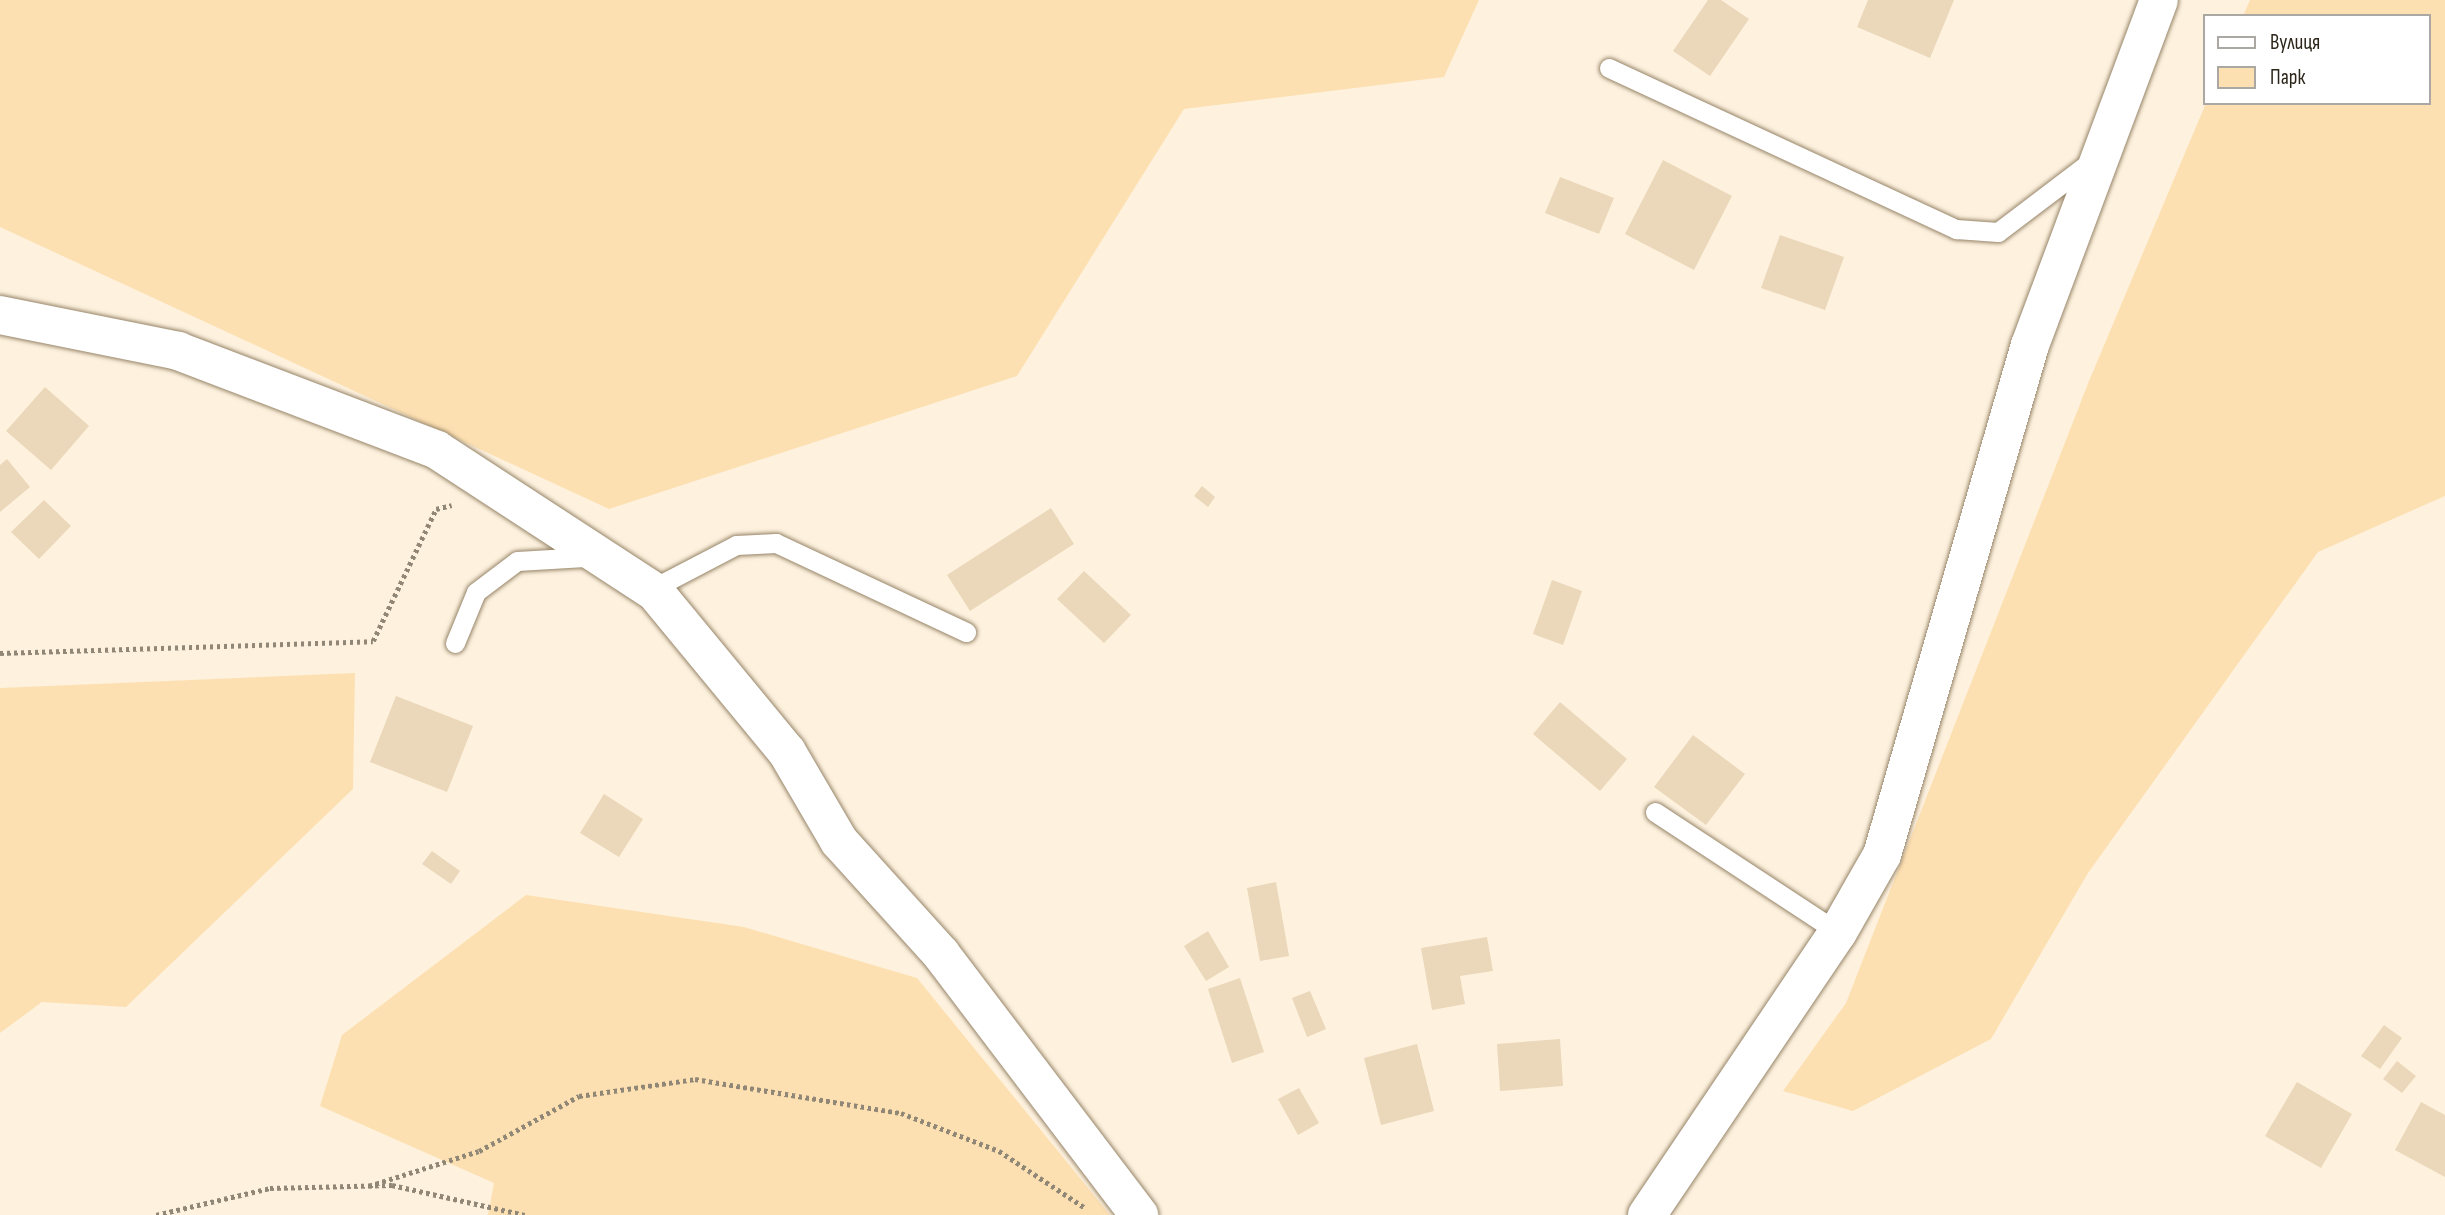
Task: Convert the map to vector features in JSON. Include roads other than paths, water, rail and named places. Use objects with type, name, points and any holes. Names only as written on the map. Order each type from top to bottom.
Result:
[{"type":"street","points":[[1647,1215],[1838,932],[1882,855],[2030,345],[2159,0]]},
{"type":"street","points":[[0,315],[178,351],[437,450],[654,592],[787,752],[839,841],[941,954],[1139,1215]]},
{"type":"lane","points":[[1609,68],[1955,229],[1998,232],[2101,154]]},
{"type":"lane","points":[[455,643],[476,592],[517,561],[577,553],[654,592],[736,545],[776,544],[966,632]]},
{"type":"lane","points":[[1655,812],[1838,932]]}]
